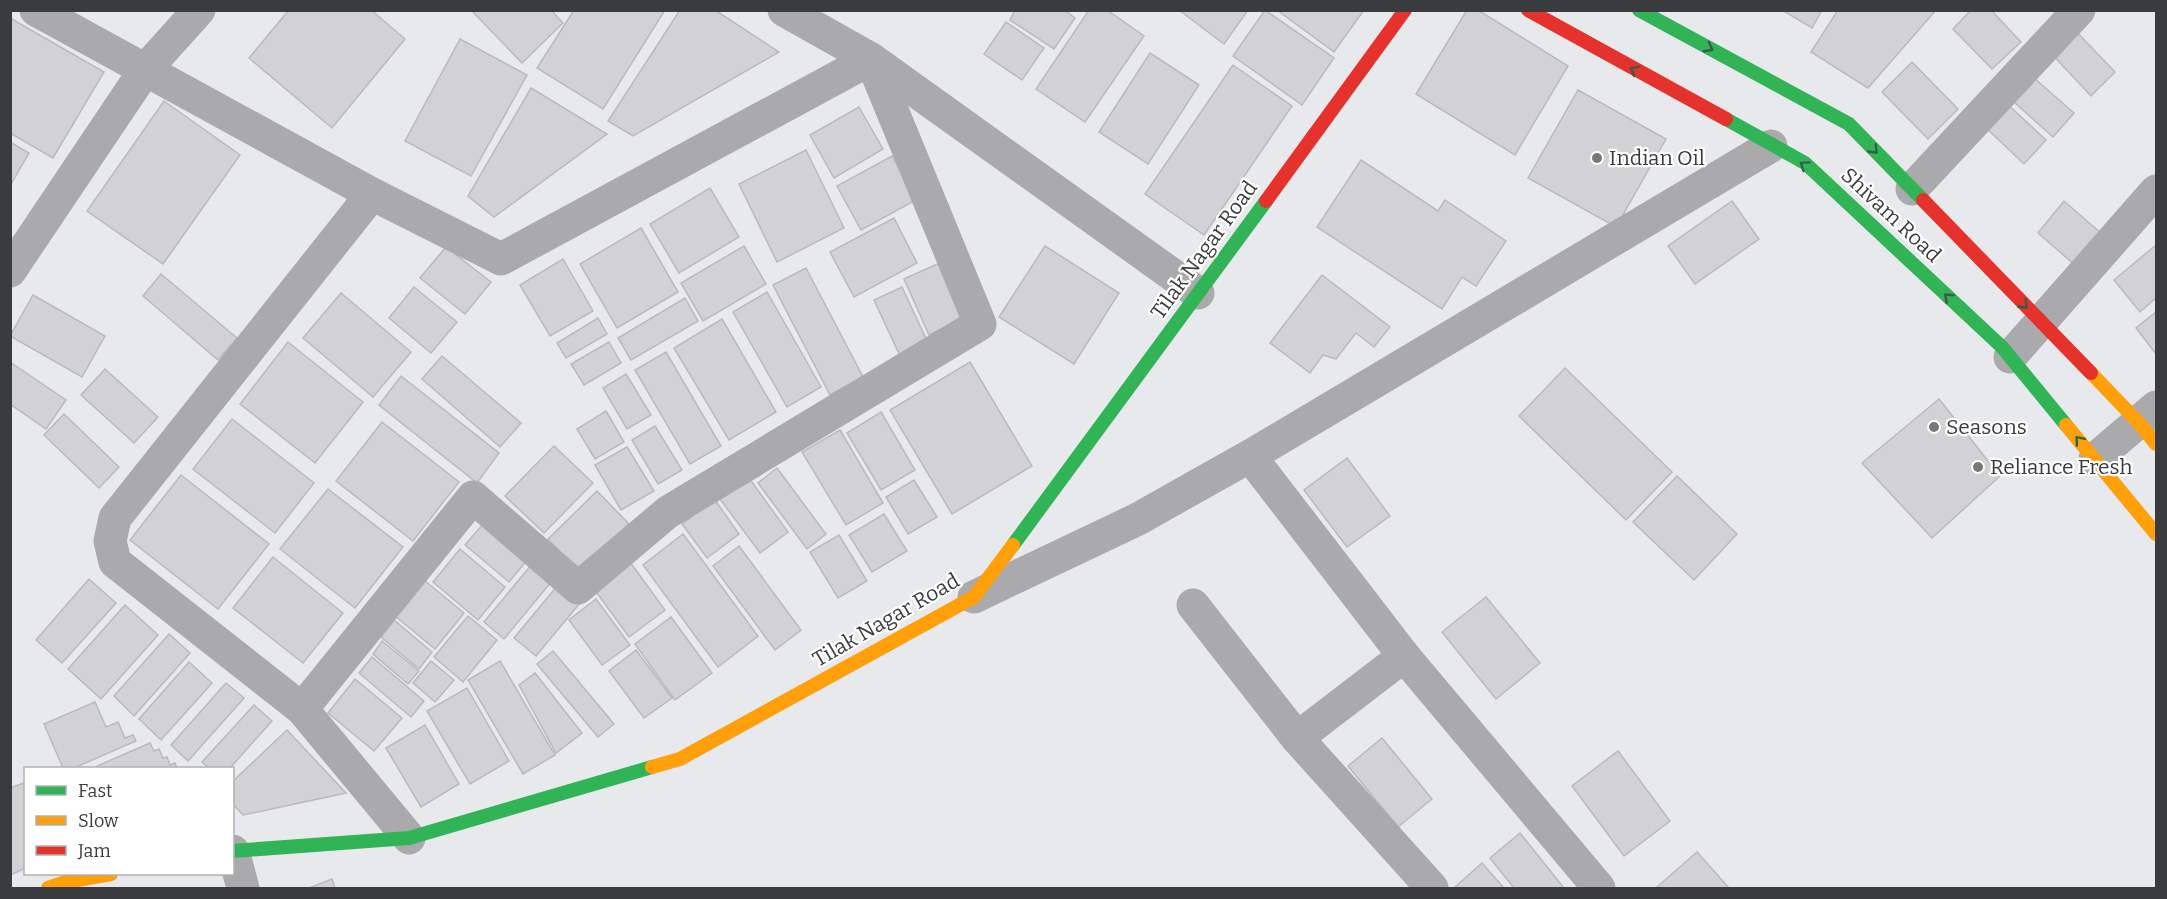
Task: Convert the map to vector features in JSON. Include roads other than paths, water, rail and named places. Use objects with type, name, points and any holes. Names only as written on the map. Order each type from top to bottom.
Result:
[{"type":"street","points":[[36,10],[372,194],[501,259],[870,59]]},
{"type":"street","points":[[10,272],[145,70],[199,10]]},
{"type":"street","points":[[784,10],[870,59],[1198,293]]},
{"type":"street","name":"Shivam Road","points":[[1528,10],[1805,163],[2010,357],[2157,534]]},
{"type":"street","name":"Shivam Road","points":[[1639,10],[1849,124],[2040,321],[2151,424]]},
{"type":"street","points":[[1912,189],[2079,10]]},
{"type":"street","name":"Tilak Nagar Road","points":[[234,851],[409,838],[680,759],[974,597],[1404,11]]},
{"type":"street","points":[[302,709],[473,497],[578,588],[668,512],[980,324],[870,59]]},
{"type":"street","points":[[974,597],[1138,519],[1250,456],[1771,146]]},
{"type":"street","points":[[2010,357],[2157,191]]},
{"type":"street","points":[[372,194],[115,518],[110,541],[115,562],[302,709],[409,838]]},
{"type":"street","points":[[2095,459],[2151,424]]},
{"type":"street","points":[[1250,456],[1404,656],[1599,888]]},
{"type":"street","points":[[1192,605],[1297,738],[1432,888]]},
{"type":"street","points":[[1297,738],[1404,656]]},
{"type":"street","points":[[234,855],[243,888]]},
{"type":"street","points":[[61,886],[103,875]]},
{"type":"place","name":"Indian Oil","points":[[1597,158]]},
{"type":"place","name":"Seasons","points":[[1934,427]]},
{"type":"place","name":"Reliance Fresh","points":[[1978,467]]}]
